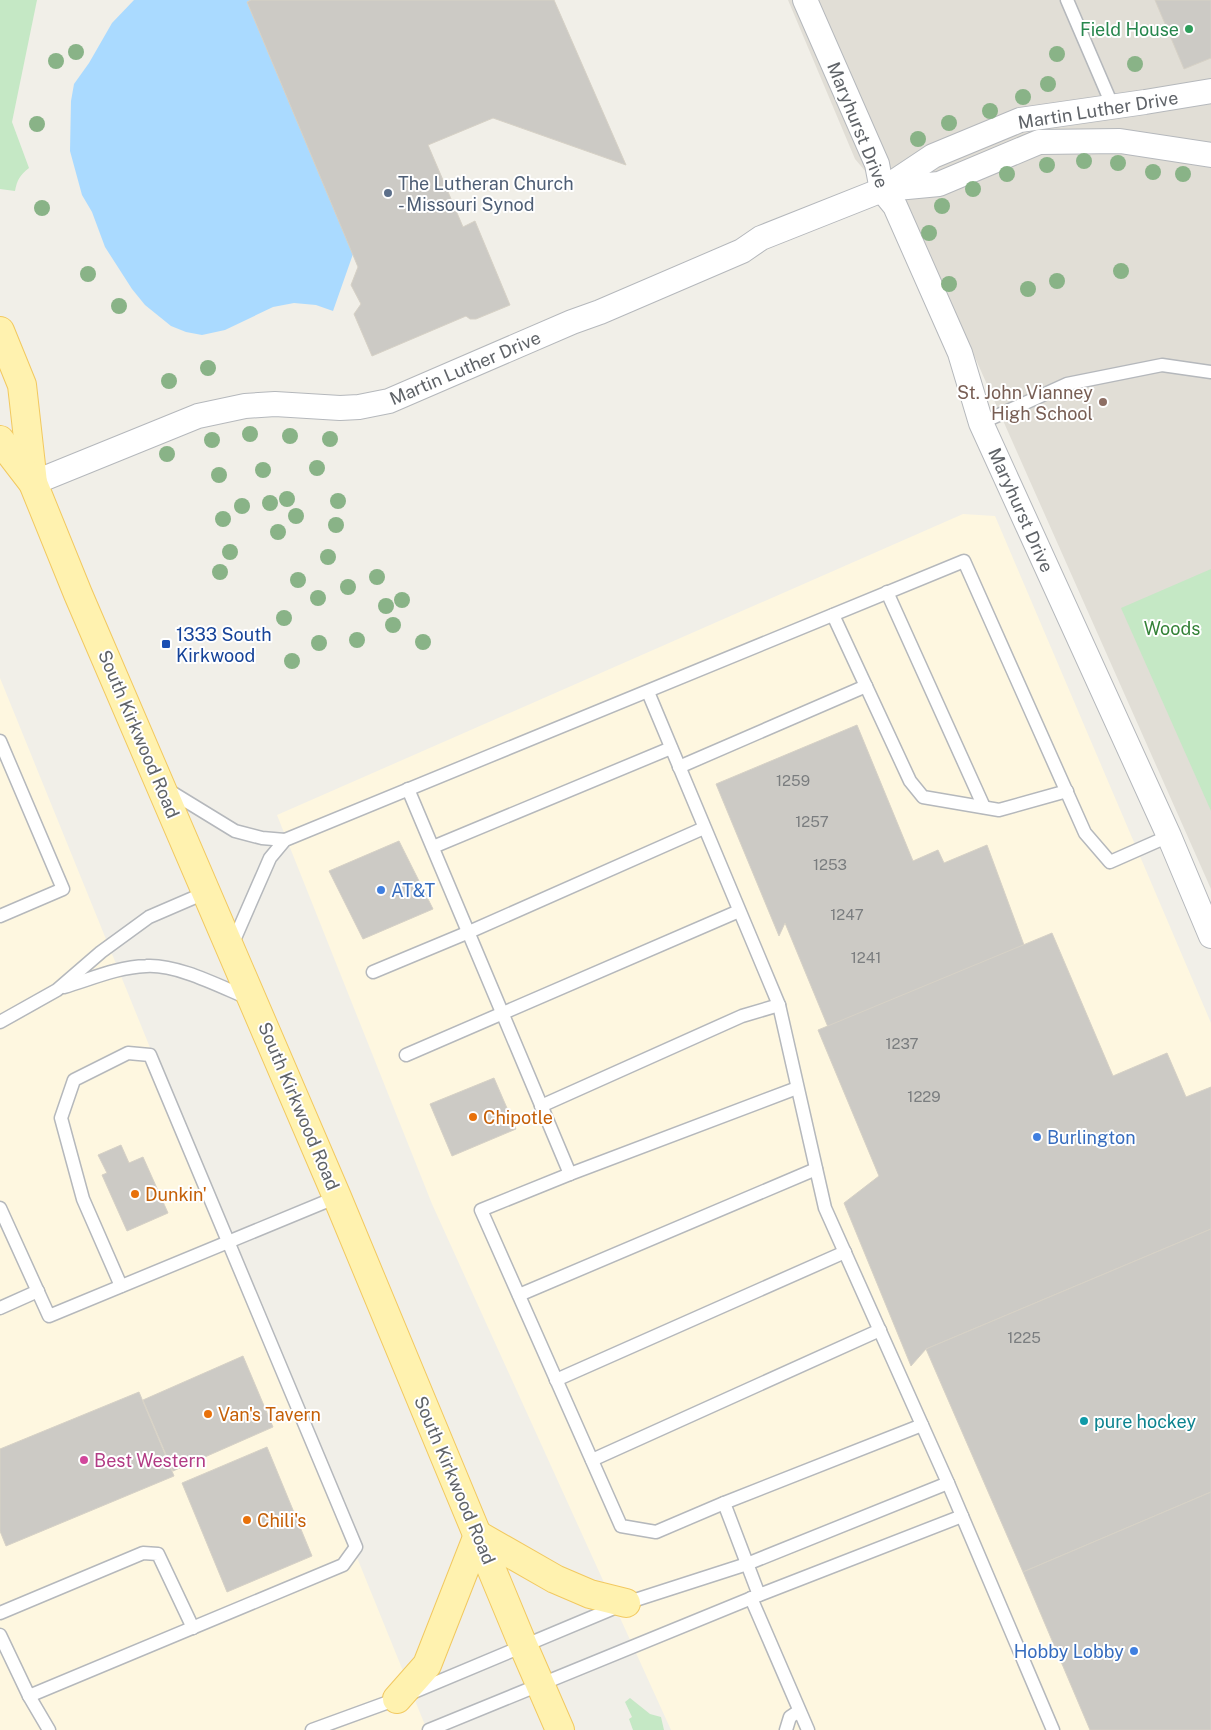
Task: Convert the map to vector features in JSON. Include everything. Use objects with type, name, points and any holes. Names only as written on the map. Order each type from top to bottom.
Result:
[{"type":"main road","name":"South Kirkwood Road","points":[[0,330],[22,385],[33,484]]},
{"type":"main road","name":"South Kirkwood Road","points":[[0,440],[33,484],[78,594],[338,1198],[560,1730]]},
{"type":"main road","points":[[397,1699],[427,1665],[478,1535],[555,1579],[590,1594],[626,1603]]},
{"type":"street","name":"Maryhurst Drive","points":[[805,0],[877,164],[882,190],[895,206],[960,353],[981,423],[1169,836],[1211,936]]},
{"type":"street","name":"Martin Luther Drive","points":[[33,484],[198,416],[252,406],[275,404],[340,408],[359,407],[389,401],[742,251],[761,238],[882,190],[933,156],[1020,120],[1211,91]]},
{"type":"street","name":"Martin Luther Drive","points":[[882,190],[939,184],[1039,142],[1120,141],[1211,155]]},
{"type":"lane","points":[[1067,0],[1113,107]]},
{"type":"lane","points":[[981,423],[1067,384],[1162,365],[1211,372]]},
{"type":"lane","points":[[162,787],[236,831],[262,838],[285,840],[648,692],[964,560],[1085,833],[1110,862],[1169,836]]},
{"type":"lane","points":[[887,592],[984,807]]},
{"type":"lane","points":[[833,615],[910,781],[923,797],[999,810],[1067,791]]},
{"type":"lane","points":[[679,767],[866,686]]},
{"type":"lane","points":[[648,692],[779,1005],[825,1208],[948,1483],[1053,1730]]},
{"type":"lane","points":[[0,741],[63,889],[0,916]]},
{"type":"lane","points":[[433,847],[671,748]]},
{"type":"lane","points":[[408,789],[570,1174]]},
{"type":"lane","points":[[373,972],[469,932],[704,828]]},
{"type":"lane","points":[[231,947],[270,858],[285,840]]},
{"type":"lane","points":[[57,990],[101,952],[149,917],[207,892]]},
{"type":"lane","points":[[406,1054],[503,1014],[739,911]]},
{"type":"lane","points":[[0,1022],[57,990],[112,972],[146,966],[174,968],[254,1000]]},
{"type":"lane","points":[[541,1106],[742,1016],[779,1005]]},
{"type":"lane","points":[[29,1696],[343,1565],[356,1547],[150,1055],[128,1053],[74,1080],[61,1118],[83,1199],[121,1286]]},
{"type":"lane","points":[[798,1088],[570,1174],[481,1210],[621,1526],[656,1532],[724,1503],[922,1425]]},
{"type":"lane","points":[[519,1295],[816,1169]]},
{"type":"lane","points":[[2,1216],[49,1316],[338,1198]]},
{"type":"lane","points":[[556,1380],[845,1252]]},
{"type":"lane","points":[[0,1308],[38,1291]]},
{"type":"lane","points":[[592,1460],[880,1330]]},
{"type":"lane","points":[[312,1730],[397,1699],[626,1603],[747,1564],[948,1483]]},
{"type":"lane","points":[[724,1503],[747,1564],[755,1597],[808,1730]]},
{"type":"lane","points":[[429,1730],[755,1597],[962,1516]]},
{"type":"lane","points":[[0,1613],[143,1553],[158,1554],[193,1628]]},
{"type":"lane","points":[[0,1635],[29,1696],[49,1730]]},
{"type":"lane","points":[[786,1730],[790,1716],[799,1711]]},
{"type":"shaded area","name":"St. John Vianney High School","points":[[788,0],[1211,0],[1211,889],[922,238],[855,159]]},
{"type":"shaded area","points":[[963,514],[995,516],[1211,1023],[1211,1730],[671,1730],[432,1204],[277,815]]},
{"type":"shaded area","points":[[0,678],[427,1730],[0,1730]]},
{"type":"green space","points":[[0,0],[37,0],[12,122],[29,168],[19,178],[15,191],[0,189]]},
{"type":"green space","name":"Woods","points":[[1211,569],[1211,811],[1121,608]]},
{"type":"green space","points":[[630,1698],[650,1714],[661,1717],[664,1730],[633,1730],[629,1719],[632,1717],[625,1702]]},
{"type":"water","points":[[134,0],[251,0],[247,2],[353,254],[333,311],[316,305],[294,303],[273,307],[225,330],[202,335],[186,332],[171,326],[145,305],[132,289],[105,247],[92,212],[82,195],[70,151],[71,101],[74,84],[89,63],[112,23]]},
{"type":"building","name":"The Lutheran Church - Missouri Synod","points":[[251,0],[554,0],[626,165],[493,118],[428,145],[463,227],[475,221],[510,305],[476,319],[470,319],[466,316],[372,356],[354,314],[361,304],[351,285],[358,267],[247,2]]},
{"type":"building","name":"Field House","points":[[1155,0],[1211,0],[1211,58],[1184,69]]},
{"type":"building","points":[[857,725],[913,861],[938,850],[944,863],[987,845],[1024,945],[828,1027],[785,923],[779,936],[716,784]]},
{"type":"building","name":"AT&T","points":[[399,841],[433,909],[363,939],[329,871]]},
{"type":"building","name":"Burlington","points":[[1052,933],[1113,1076],[1167,1053],[1186,1097],[1211,1087],[1211,1229],[926,1349],[911,1366],[844,1203],[879,1176],[818,1030]]},
{"type":"building","name":"Chipotle","points":[[494,1078],[516,1129],[452,1156],[430,1104]]},
{"type":"building","name":"Dunkin'","points":[[121,1145],[129,1163],[143,1157],[168,1213],[127,1231],[102,1175],[107,1173],[98,1155]]},
{"type":"building","name":"pure hockey","points":[[1211,1229],[1211,1492],[1023,1572],[926,1349]]},
{"type":"building","name":"Van's Tavern","points":[[243,1356],[273,1427],[173,1471],[143,1400]]},
{"type":"building","name":"Best Western","points":[[139,1392],[174,1476],[6,1546],[0,1531],[0,1449]]},
{"type":"building","name":"Chili's","points":[[267,1447],[312,1556],[227,1592],[182,1483]]},
{"type":"building","name":"Hobby Lobby","points":[[1211,1492],[1211,1730],[1090,1730],[1023,1572]]},
{"type":"place","name":"Field House","points":[[1189,29]]},
{"type":"place","name":"The Lutheran Church - Missouri Synod","points":[[388,193]]},
{"type":"place","name":"St. John Vianney High School","points":[[1103,402]]},
{"type":"place","name":"1333 South Kirkwood","points":[[166,644]]},
{"type":"place","name":"AT&T","points":[[381,890]]},
{"type":"place","name":"Chipotle","points":[[473,1117]]},
{"type":"place","name":"Burlington","points":[[1037,1137]]},
{"type":"place","name":"Dunkin'","points":[[135,1194]]},
{"type":"place","name":"Van's Tavern","points":[[208,1414]]},
{"type":"place","name":"pure hockey","points":[[1084,1421]]},
{"type":"place","name":"Best Western","points":[[84,1460]]},
{"type":"place","name":"Chili's","points":[[247,1520]]},
{"type":"place","name":"Hobby Lobby","points":[[1134,1651]]}]
